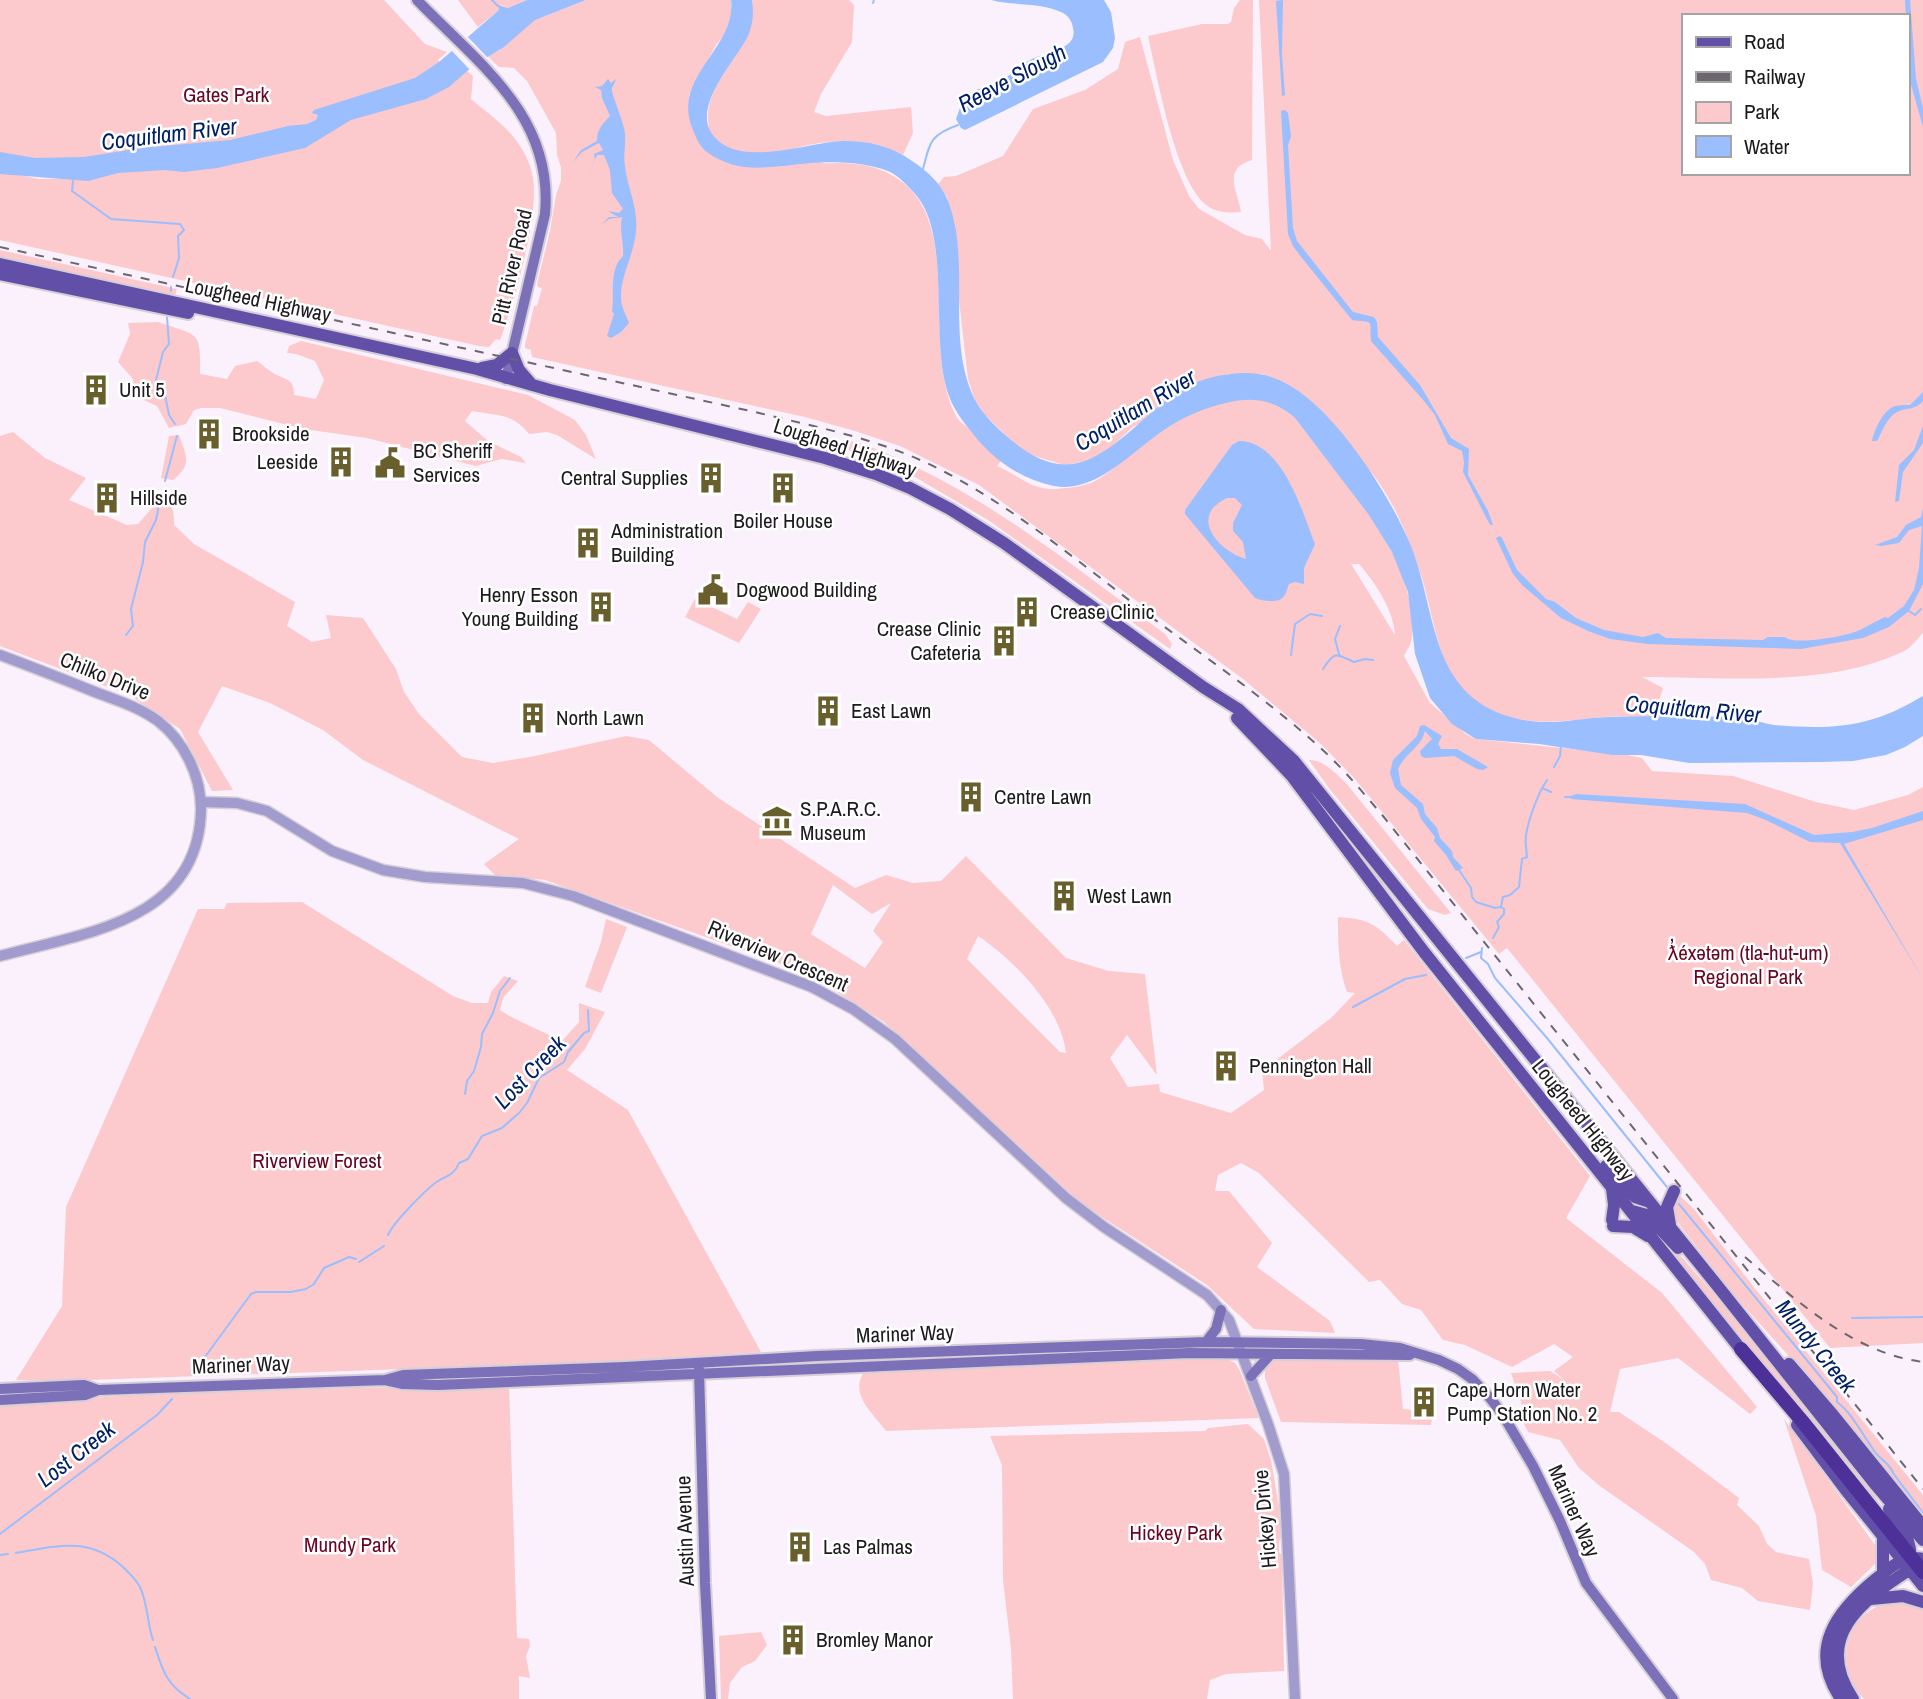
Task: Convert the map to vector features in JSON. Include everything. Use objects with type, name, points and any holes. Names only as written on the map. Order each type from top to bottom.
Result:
[{"type":"highway","points":[[1741,1349],[1802,1421],[1915,1565]]},
{"type":"main road","name":"Pitt River Road","points":[[417,0],[494,79],[526,118],[537,141],[546,180],[547,199],[543,228],[506,379]]},
{"type":"main road","name":"Lougheed Highway","points":[[0,264],[477,369],[506,379],[825,458],[910,488],[1004,543],[1203,687],[1238,709],[1298,766],[1761,1339],[1875,1485],[1923,1540]]},
{"type":"main road","name":"Lougheed Highway","points":[[0,274],[494,379],[506,379]]},
{"type":"main road","points":[[477,369],[497,365],[512,353],[519,370],[532,385]]},
{"type":"main road","name":"Lougheed Highway","points":[[1203,687],[1279,761],[1424,952],[1741,1349],[1883,1538],[1915,1565],[1923,1586]]},
{"type":"main road","points":[[1536,1092],[1635,1197],[1650,1202]]},
{"type":"main road","points":[[1611,1185],[1612,1224],[1634,1227],[1657,1242]]},
{"type":"main road","points":[[1670,1226],[1667,1207],[1674,1191]]},
{"type":"main road","points":[[1632,1211],[1648,1216],[1727,1298]]},
{"type":"main road","points":[[1206,1342],[1216,1329],[1221,1310]]},
{"type":"main road","points":[[1761,1339],[1786,1360],[1923,1526]]},
{"type":"main road","name":"Mariner Way","points":[[0,1400],[85,1395],[98,1390],[385,1380],[403,1375],[699,1368],[1206,1342],[1271,1354],[1427,1356]]},
{"type":"main road","name":"Mariner Way","points":[[385,1380],[403,1384],[438,1385],[681,1375],[699,1368],[717,1373],[1240,1347],[1378,1344],[1404,1349],[1448,1364],[1469,1377],[1503,1415],[1533,1466],[1586,1583],[1673,1699]]},
{"type":"main road","points":[[1251,1376],[1271,1354]]},
{"type":"main road","name":"Austin Avenue","points":[[699,1368],[711,1699]]},
{"type":"main road","points":[[681,1375],[690,1381],[700,1397],[717,1373]]},
{"type":"main road","name":"Mariner Way","points":[[0,1389],[84,1385],[98,1390]]},
{"type":"main road","points":[[1875,1485],[1909,1539],[1915,1565]]},
{"type":"main road","points":[[1883,1538],[1883,1574]]},
{"type":"main road","points":[[1841,1699],[1831,1682],[1827,1664],[1831,1631],[1843,1609],[1883,1574],[1915,1565]]},
{"type":"main road","points":[[1853,1699],[1840,1674],[1837,1661],[1838,1644],[1850,1618],[1875,1593],[1915,1565]]},
{"type":"main road","points":[[1871,1599],[1903,1596],[1923,1602]]},
{"type":"street","name":"Chilko Drive","points":[[0,655],[124,703],[159,722],[187,754],[201,802],[198,833],[188,863],[173,885],[152,905],[121,922],[0,956]]},
{"type":"street","name":"Riverview Crescent","points":[[201,802],[237,803],[267,811],[332,851],[383,870],[425,877],[523,883],[557,891],[820,991],[853,1009],[895,1039],[1073,1204],[1196,1287],[1221,1310],[1232,1325],[1240,1347]]},
{"type":"street","name":"Hickey Drive","points":[[1240,1347],[1282,1465],[1285,1483],[1295,1699]]},
{"type":"green space","name":"Gates Park","points":[[0,0],[384,0],[425,44],[447,52],[438,60],[454,76],[466,70],[473,76],[471,99],[511,133],[530,167],[534,195],[529,237],[500,340],[496,339],[489,347],[479,346],[0,240],[0,171],[39,179],[84,178],[0,157]]},
{"type":"green space","points":[[458,0],[527,0],[508,8],[501,5],[499,10],[478,27]]},
{"type":"green space","name":"ƛ̓éxətəm (tla-hut-um) Regional Park","points":[[586,0],[731,0],[731,19],[727,32],[716,45],[689,95],[709,127],[708,110],[712,95],[747,34],[752,18],[752,0],[849,0],[854,5],[852,42],[821,94],[814,112],[826,116],[911,107],[913,133],[903,155],[877,145],[850,141],[823,142],[796,148],[821,163],[859,164],[884,171],[908,187],[924,208],[933,234],[937,264],[941,360],[946,390],[956,416],[965,426],[1010,450],[997,466],[1029,484],[1043,488],[1088,484],[1098,480],[1172,424],[1209,407],[1245,398],[1262,400],[1280,407],[1295,418],[1354,492],[1389,547],[1402,576],[1410,605],[1412,639],[1404,656],[1430,703],[1466,734],[1476,739],[1627,755],[1642,758],[1652,771],[1733,776],[1816,802],[1854,810],[1908,795],[1923,787],[1923,1343],[1830,1348],[1507,948],[1499,954],[1355,779],[1321,744],[1243,679],[979,485],[900,446],[855,431],[805,417],[532,357],[531,350],[525,348],[525,345],[534,306],[537,306],[542,288],[537,284],[561,181],[561,167],[557,155],[556,133],[527,81],[514,68],[499,67],[488,56],[500,50],[491,29],[540,18]],"holes":[[[1351,564],[1359,564],[1383,597],[1395,635]]]},
{"type":"green space","points":[[1240,0],[1253,0],[1252,160],[1243,164],[1234,174],[1241,212],[1227,212],[1218,211],[1205,204],[1194,191],[1185,172],[1162,100],[1148,36],[1202,24],[1228,24]]},
{"type":"green space","points":[[1259,0],[1923,0],[1923,633],[1904,651],[1875,663],[1843,671],[1775,678],[1642,677],[1663,688],[1654,717],[1537,721],[1510,717],[1476,701],[1460,687],[1449,670],[1441,651],[1414,555],[1403,526],[1381,485],[1338,439],[1262,374],[1227,374],[1133,427],[1099,455],[1064,465],[1031,455],[1016,445],[985,415],[975,400],[968,379],[959,300],[958,248],[947,197],[938,184],[944,177],[956,176],[1003,156],[1033,109],[1085,90],[1118,69],[1125,42],[1140,37],[1173,160],[1189,196],[1199,209],[1245,235],[1262,239],[1271,251]]},
{"type":"green space","points":[[0,250],[177,289],[175,295],[0,257]]},
{"type":"green space","points":[[158,322],[194,336],[198,341],[200,374],[227,379],[235,366],[257,361],[290,382],[294,395],[316,399],[324,380],[315,361],[287,353],[289,346],[301,341],[528,395],[575,420],[586,435],[596,459],[557,435],[547,432],[529,434],[510,418],[472,411],[465,421],[488,441],[521,457],[526,463],[501,459],[476,466],[367,438],[304,429],[220,408],[194,410],[186,424],[169,428],[157,406],[135,396],[133,379],[118,362],[130,334],[128,323]]},
{"type":"green space","points":[[13,432],[45,458],[86,478],[69,500],[127,525],[138,524],[160,499],[168,503],[173,512],[174,525],[194,544],[295,602],[287,626],[312,642],[331,638],[326,615],[363,618],[396,669],[404,692],[419,714],[462,757],[493,763],[626,736],[649,740],[717,797],[855,888],[886,875],[913,883],[941,881],[966,856],[1066,958],[1109,971],[1145,974],[1157,1075],[1127,1035],[1110,1058],[1128,1087],[1159,1084],[1160,1092],[1231,1113],[1264,1090],[1262,1071],[1331,1018],[1355,993],[1347,992],[1342,973],[1338,917],[1371,924],[1397,946],[1404,940],[1590,1176],[1566,1218],[1662,1293],[1757,1407],[1750,1414],[1678,1358],[1620,1369],[1610,1412],[1619,1412],[1667,1444],[1739,1498],[1737,1505],[1759,1526],[1767,1544],[1776,1552],[1809,1559],[1813,1583],[1810,1610],[1758,1601],[1742,1588],[1711,1580],[1705,1564],[1694,1552],[1600,1486],[1579,1468],[1560,1440],[1528,1432],[1520,1416],[1523,1408],[1511,1373],[1550,1371],[1564,1380],[1554,1371],[1573,1357],[1554,1344],[1512,1367],[1465,1345],[1443,1340],[1421,1310],[1402,1304],[1380,1280],[1369,1282],[1259,1173],[1241,1163],[1218,1175],[1215,1191],[1229,1191],[1272,1243],[1257,1267],[1330,1321],[1335,1333],[1254,1329],[1207,1285],[1082,1204],[884,1022],[826,985],[779,963],[545,880],[495,875],[484,864],[519,839],[363,760],[323,730],[270,703],[222,686],[198,732],[233,790],[212,791],[180,729],[129,695],[0,646],[0,436]],"holes":[[[833,885],[872,914],[891,903],[873,931],[883,942],[865,968],[811,934]],[[978,936],[1006,958],[1034,987],[1055,1019],[1066,1053],[1060,1052],[967,959]]]},
{"type":"green space","points":[[179,435],[186,464],[173,480],[161,478],[169,436]]},
{"type":"green space","points":[[848,441],[900,459],[940,479],[1018,526],[1165,634],[1172,644],[1170,649],[988,520],[915,477],[855,455],[846,448]]},
{"type":"green space","points":[[695,599],[737,619],[748,602],[761,609],[739,643],[685,617]]},
{"type":"green space","points":[[1309,760],[1324,765],[1346,783],[1451,913],[1445,915],[1428,909]]},
{"type":"green space","name":"Riverview Forest","points":[[302,902],[453,996],[472,1003],[488,1003],[491,992],[504,976],[518,981],[503,998],[500,1010],[561,1042],[579,1022],[579,1003],[605,1012],[585,1049],[567,1070],[628,1110],[761,1352],[630,1361],[60,1381],[16,1380],[62,1306],[66,1207],[198,909],[224,909],[227,903]]},
{"type":"green space","points":[[606,919],[627,927],[601,993],[585,987]]},
{"type":"green space","points":[[1680,1196],[1694,1209],[1923,1495],[1923,1525],[1815,1385],[1733,1294],[1679,1224],[1671,1206]]},
{"type":"green space","points":[[1666,1239],[1713,1293],[1870,1489],[1899,1532],[1663,1242]]},
{"type":"green space","points":[[1223,1357],[1235,1363],[1239,1369],[1259,1418],[886,1431],[865,1404],[859,1389],[863,1373]]},
{"type":"green space","points":[[1398,1359],[1403,1409],[1433,1412],[1431,1425],[1281,1422],[1265,1378],[1265,1370],[1274,1360]]},
{"type":"green space","name":"Mundy Park","points":[[509,1384],[517,1638],[529,1639],[530,1646],[526,1656],[530,1678],[519,1676],[519,1699],[0,1699],[0,1403],[175,1393]]},
{"type":"green space","points":[[1784,1419],[1875,1545],[1877,1562],[1851,1587],[1822,1570],[1816,1516]]},
{"type":"green space","name":"Hickey Park","points":[[1248,1424],[1264,1439],[1271,1460],[1279,1507],[1284,1671],[1226,1674],[1210,1680],[1207,1699],[1013,1699],[1011,1649],[1003,1580],[1002,1465],[990,1436],[1205,1431],[1208,1428]]},
{"type":"green space","points":[[1895,1601],[1923,1609],[1923,1699],[1864,1699],[1848,1670],[1846,1655],[1849,1640],[1855,1626],[1865,1614],[1878,1606]]},
{"type":"green space","points":[[761,1632],[767,1645],[755,1661],[742,1667],[730,1683],[728,1699],[721,1699],[719,1636]]},
{"type":"water","name":"Coquitlam River","points":[[527,0],[586,0],[535,20],[504,47],[473,66],[449,87],[426,99],[351,120],[305,148],[217,168],[184,172],[165,170],[118,173],[88,181],[0,174],[0,152],[35,158],[84,157],[141,148],[230,140],[307,124],[316,120],[318,115],[312,113],[314,110],[415,78],[439,62],[499,10],[498,5],[508,8]]},
{"type":"water","name":"Coquitlam River","points":[[731,0],[752,0],[752,22],[748,36],[711,97],[707,123],[712,134],[724,145],[755,152],[828,142],[871,143],[904,156],[933,178],[948,201],[955,225],[961,350],[974,398],[983,413],[1028,453],[1058,464],[1074,464],[1105,451],[1186,387],[1215,376],[1239,373],[1271,377],[1292,387],[1327,416],[1377,481],[1411,546],[1432,623],[1450,670],[1464,690],[1484,706],[1511,717],[1537,722],[1610,717],[1692,716],[1740,718],[1786,726],[1824,727],[1849,725],[1880,717],[1923,696],[1923,736],[1886,755],[1853,761],[1689,763],[1641,755],[1613,755],[1539,744],[1476,739],[1452,724],[1430,698],[1415,654],[1408,592],[1392,552],[1369,515],[1295,418],[1271,403],[1236,401],[1194,414],[1164,430],[1113,469],[1084,484],[1054,486],[1032,480],[1012,469],[978,440],[958,414],[949,396],[940,348],[934,236],[927,213],[910,188],[888,171],[860,164],[819,162],[744,167],[719,159],[702,148],[698,142],[688,111],[690,94],[696,78],[724,33],[730,17]]},
{"type":"water","points":[[991,0],[1104,0],[1111,12],[1115,38],[1113,48],[1103,62],[965,130],[956,119],[964,97],[1003,79],[1030,60],[1065,46],[1073,35],[1071,21],[1061,12]]},
{"type":"water","points":[[1283,0],[1282,55],[1285,95],[1282,96],[1276,1]]},
{"type":"water","points":[[1905,0],[1910,0],[1923,127],[1910,81],[1909,14],[1906,14]]},
{"type":"water","points":[[608,79],[611,83],[616,79],[612,91],[624,129],[624,162],[636,229],[621,288],[622,304],[629,323],[611,338],[607,336],[614,314],[615,268],[623,256],[622,217],[609,219],[601,225],[609,217],[618,217],[608,211],[619,213],[623,209],[612,193],[610,170],[604,155],[597,155],[589,174],[595,159],[594,154],[603,150],[599,143],[582,152],[573,162],[581,150],[597,141],[599,129],[610,116],[601,90],[595,87],[602,86]]},
{"type":"water","points":[[1281,111],[1288,113],[1291,136],[1288,145],[1293,228],[1297,241],[1353,312],[1374,317],[1378,337],[1420,385],[1451,438],[1469,449],[1468,475],[1493,525],[1490,525],[1463,472],[1462,451],[1448,444],[1435,415],[1371,341],[1370,323],[1352,320],[1293,246],[1288,234]]},
{"type":"water","points":[[1923,392],[1923,401],[1917,406],[1893,414],[1877,441],[1872,441],[1879,422],[1889,409],[1910,405]]},
{"type":"water","points":[[1923,426],[1923,443],[1903,472],[1899,501],[1895,502],[1899,465],[1914,450]]},
{"type":"water","points":[[1239,441],[1254,444],[1267,452],[1279,465],[1297,497],[1315,544],[1304,568],[1304,584],[1289,584],[1282,599],[1266,601],[1255,598],[1185,514],[1185,510],[1232,445]],"holes":[[[1227,498],[1235,498],[1242,505],[1233,523],[1233,531],[1243,542],[1246,559],[1217,541],[1208,523],[1215,505]]]},
{"type":"water","points":[[1923,509],[1923,584],[1909,611],[1889,627],[1863,638],[1801,649],[1648,644],[1610,639],[1588,631],[1561,618],[1523,586],[1513,574],[1496,538],[1502,538],[1517,570],[1546,599],[1555,602],[1576,618],[1604,630],[1643,637],[1658,633],[1666,638],[1763,640],[1768,637],[1785,637],[1799,641],[1860,630],[1885,617],[1888,618],[1904,606],[1914,590],[1919,568],[1922,526],[1909,530],[1899,543],[1875,545],[1897,537],[1906,525],[1921,517]]},
{"type":"water","points":[[1424,725],[1442,736],[1438,744],[1441,749],[1457,749],[1488,767],[1477,769],[1454,756],[1421,756],[1420,751],[1432,739],[1425,731],[1420,742],[1398,769],[1401,785],[1423,804],[1425,814],[1437,828],[1440,838],[1463,868],[1456,871],[1434,841],[1435,837],[1421,819],[1417,808],[1395,788],[1390,773],[1393,760],[1417,736],[1420,726]]},
{"type":"water","points":[[1576,794],[1745,804],[1814,835],[1872,828],[1923,811],[1923,820],[1844,844],[1923,979],[1840,843],[1810,842],[1747,813],[1571,799],[1571,796]]},
{"type":"pier","points":[[465,34],[489,59],[472,72],[449,48]]},
{"type":"waterway","points":[[492,0],[498,6]]},
{"type":"waterway","name":"Reeve Slough","points":[[923,169],[927,152],[936,136],[958,125]]},
{"type":"waterway","points":[[73,181],[72,191],[111,219],[180,224],[184,230],[178,236],[179,258],[173,277]]},
{"type":"waterway","points":[[167,317],[169,344],[163,352],[156,380],[164,390],[169,415],[175,424]]},
{"type":"waterway","points":[[165,481],[177,436]]},
{"type":"waterway","points":[[126,635],[133,626],[131,609],[143,562],[145,542],[156,520],[160,500]]},
{"type":"waterway","points":[[1909,611],[1915,615],[1921,609]]},
{"type":"waterway","points":[[1291,655],[1295,624],[1310,614],[1322,616]]},
{"type":"waterway","points":[[1339,654],[1335,639],[1340,626]]},
{"type":"waterway","points":[[1323,669],[1336,655],[1354,662],[1373,660]]},
{"type":"waterway","points":[[1554,767],[1560,756],[1561,746]]},
{"type":"waterway","points":[[1493,938],[1499,927],[1497,922],[1504,914],[1501,907],[1503,897],[1519,887],[1522,859],[1527,857],[1529,822],[1547,780]]},
{"type":"waterway","points":[[1542,788],[1551,792]]},
{"type":"waterway","points":[[1565,797],[1572,797]]},
{"type":"waterway","points":[[1459,870],[1471,888],[1476,902],[1495,908],[1501,907]]},
{"type":"waterway","name":"Mundy Creek","points":[[1482,948],[1481,958],[1488,964],[1495,978],[1667,1187]]},
{"type":"waterway","points":[[1466,958],[1481,952]]},
{"type":"waterway","points":[[1353,1007],[1405,979],[1426,975]]},
{"type":"waterway","points":[[465,1094],[467,1081],[474,1071],[481,1047],[482,1034],[500,991],[510,978]]},
{"type":"waterway","name":"Lost Creek","points":[[388,1235],[426,1191],[453,1172],[459,1163],[468,1159],[482,1136],[502,1128],[519,1113],[539,1078],[564,1062],[568,1052],[584,1033],[589,1031],[588,1010]]},
{"type":"waterway","name":"Mundy Creek","points":[[1679,1204],[1837,1397],[1837,1402],[1853,1419],[1923,1513]]},
{"type":"waterway","name":"Lost Creek","points":[[359,1262],[384,1246]]},
{"type":"waterway","name":"Lost Creek","points":[[202,1361],[251,1294],[306,1289],[314,1284],[324,1268],[349,1257],[356,1259]]},
{"type":"waterway","points":[[1852,1318],[1923,1317]]},
{"type":"waterway","name":"Lost Creek","points":[[192,1375],[198,1367]]},
{"type":"waterway","name":"Lost Creek","points":[[0,1534],[157,1415],[172,1399]]},
{"type":"waterway","points":[[16,1553],[72,1546],[85,1547],[110,1557],[123,1567],[140,1587],[153,1640]]},
{"type":"waterway","points":[[0,1555],[8,1554]]},
{"type":"waterway","points":[[155,1647],[167,1677],[190,1699]]},
{"type":"railway","points":[[0,247],[824,429],[870,441],[915,458],[992,499],[1261,698],[1341,768],[1383,816],[1923,1489]]},
{"type":"railway","points":[[1745,1257],[1827,1323],[1873,1348],[1897,1357],[1923,1362]]},
{"type":"place","name":"Unit 5","points":[[96,390]]},
{"type":"place","name":"Brookside","points":[[209,434]]},
{"type":"place","name":"Leeside","points":[[341,462]]},
{"type":"place","name":"BC Sheriff Services","points":[[390,463]]},
{"type":"place","name":"Central Supplies","points":[[711,478]]},
{"type":"place","name":"Boiler House","points":[[783,488]]},
{"type":"place","name":"Hillside","points":[[107,498]]},
{"type":"place","name":"Administration Building","points":[[588,543]]},
{"type":"place","name":"Dogwood Building","points":[[713,590]]},
{"type":"place","name":"Henry Esson Young Building","points":[[601,607]]},
{"type":"place","name":"Crease Clinic","points":[[1027,612]]},
{"type":"place","name":"Crease Clinic Cafeteria","points":[[1004,641]]},
{"type":"place","name":"East Lawn","points":[[828,711]]},
{"type":"place","name":"North Lawn","points":[[533,718]]},
{"type":"place","name":"Centre Lawn","points":[[971,797]]},
{"type":"place","name":"S.P.A.R.C. Museum","points":[[777,821]]},
{"type":"place","name":"West Lawn","points":[[1064,896]]},
{"type":"place","name":"Pennington Hall","points":[[1226,1066]]},
{"type":"place","name":"Cape Horn Water Pump Station No. 2","points":[[1424,1402]]},
{"type":"place","name":"Las Palmas","points":[[800,1547]]},
{"type":"place","name":"Bromley Manor","points":[[793,1640]]}]
